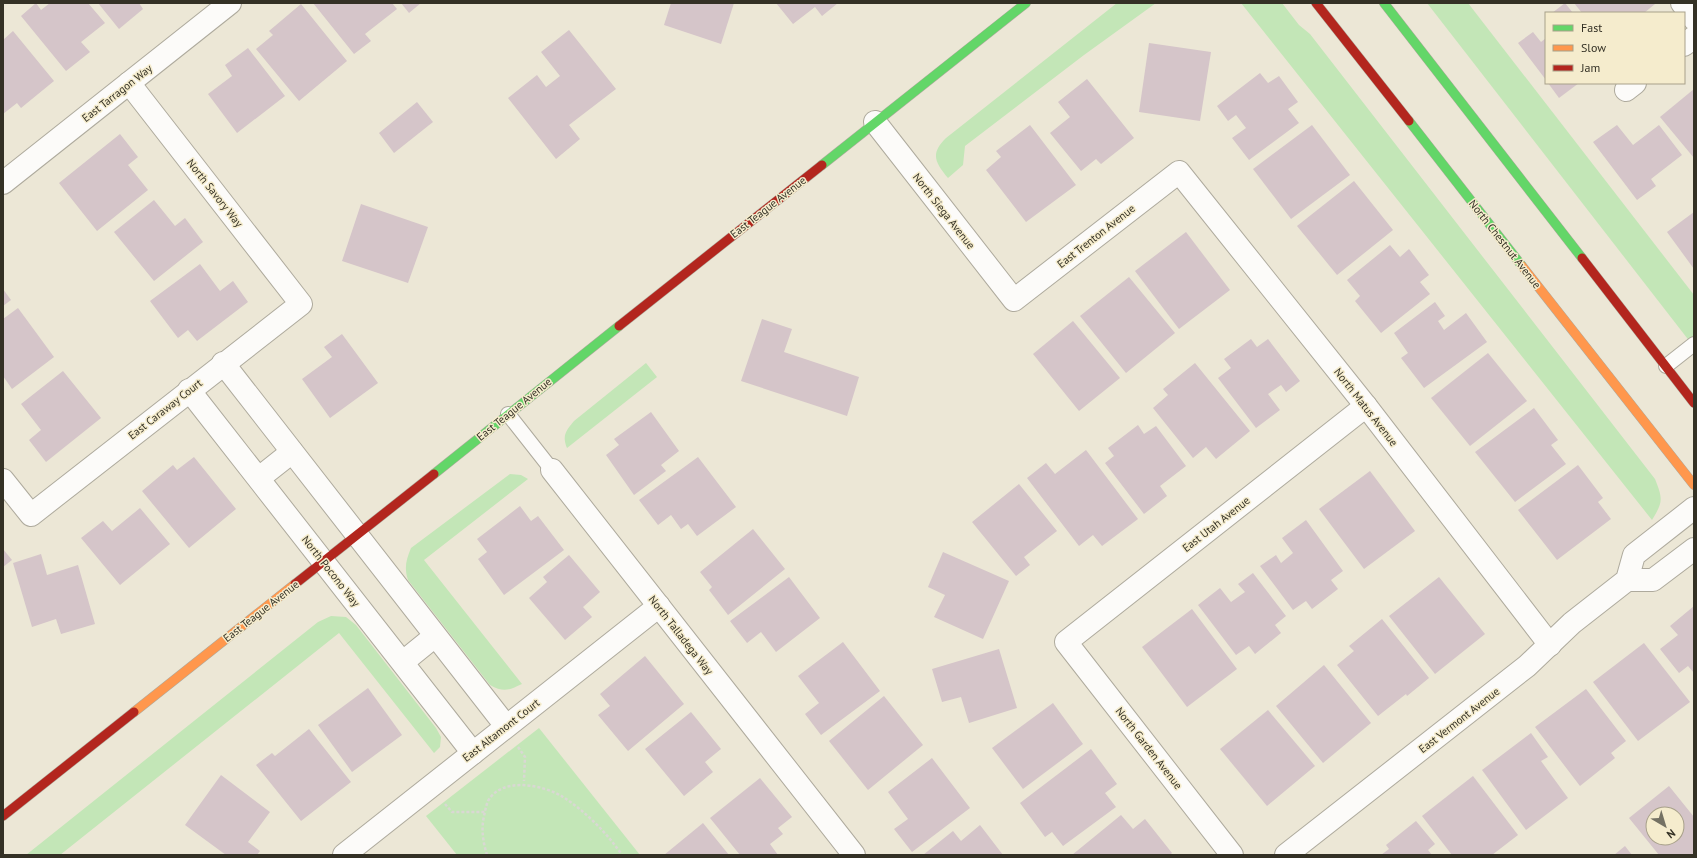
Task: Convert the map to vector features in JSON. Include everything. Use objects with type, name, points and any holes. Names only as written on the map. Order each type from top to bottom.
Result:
[{"type":"street","name":"East Tarragon Way","points":[[3,183],[230,3]]},
{"type":"street","name":"East Teague Avenue","points":[[3,816],[1026,3]]},
{"type":"street","name":"North Chestnut Avenue","points":[[1316,3],[1694,485]]},
{"type":"street","points":[[1384,3],[1694,403]]},
{"type":"street","points":[[1682,3],[1694,19]]},
{"type":"street","points":[[1685,44],[1694,37]]},
{"type":"street","name":"North Savory Way","points":[[130,83],[301,304]]},
{"type":"street","name":"North Siega Avenue","points":[[875,122],[1014,300]]},
{"type":"street","name":"East Trenton Avenue","points":[[1014,300],[1179,172]]},
{"type":"street","name":"North Matus Avenue","points":[[1179,172],[1366,406],[1550,645]]},
{"type":"street","name":"East Caraway Court","points":[[3,480],[31,515],[223,363],[301,304]]},
{"type":"street","points":[[223,363],[506,726]]},
{"type":"street","name":"North Pocono Way","points":[[189,390],[473,753]]},
{"type":"street","name":"East Utah Avenue","points":[[1066,642],[1366,406]]},
{"type":"street","points":[[259,478],[292,452]]},
{"type":"street","name":"North Talladega Way","points":[[552,470],[854,855]]},
{"type":"street","points":[[1694,508],[1634,555],[1627,580],[1653,580],[1694,549]]},
{"type":"street","name":"East Vermont Avenue","points":[[1286,855],[1521,671],[1572,623],[1627,580]]},
{"type":"street","name":"East Altamont Court","points":[[344,855],[659,606]]},
{"type":"street","points":[[403,662],[435,636]]},
{"type":"street","name":"North Garden Avenue","points":[[1066,642],[1232,855]]},
{"type":"lane","points":[[1666,366],[1694,344]]},
{"type":"lane","name":"North Talladega Way","points":[[508,414],[552,470]]},
{"type":"path","points":[[517,745],[525,757],[524,782]]},
{"type":"path","points":[[487,855],[482,829],[488,800],[498,791],[508,786],[534,786],[563,797],[589,818],[614,844],[622,855]]},
{"type":"path","points":[[444,802],[452,812],[485,812]]},
{"type":"green space","points":[[1117,3],[1156,3],[1084,55],[965,146],[963,165],[948,178],[937,163],[936,158],[938,149],[946,138]]},
{"type":"green space","points":[[1241,3],[1282,3],[1299,25],[1310,34],[1655,479],[1661,500],[1652,520]]},
{"type":"green space","points":[[1427,3],[1468,3],[1694,295],[1694,347]]},
{"type":"green space","points":[[646,363],[657,377],[567,448],[565,436],[574,421]]},
{"type":"green space","points":[[510,474],[521,475],[528,479],[424,560],[522,684],[503,690],[490,685],[408,580],[406,568],[411,548]]},
{"type":"green space","points":[[331,616],[346,617],[356,625],[436,728],[441,737],[440,747],[434,753],[339,633],[60,855],[26,855],[318,622]]},
{"type":"green space","points":[[539,728],[640,855],[457,855],[426,816]]},
{"type":"building","points":[[36,3],[41,10],[50,3],[88,3],[105,23],[81,42],[90,52],[66,71],[21,16]]},
{"type":"building","points":[[98,3],[139,3],[143,9],[119,29]]},
{"type":"building","points":[[313,3],[392,3],[397,9],[365,34],[371,41],[354,54]]},
{"type":"building","points":[[401,3],[421,3],[409,13]]},
{"type":"building","points":[[671,3],[734,3],[721,44],[664,25]]},
{"type":"building","points":[[776,3],[838,3],[822,16],[815,7],[793,24]]},
{"type":"building","points":[[1565,3],[1572,12],[1553,12]]},
{"type":"building","points":[[1574,3],[1655,4],[1645,12],[1581,12]]},
{"type":"building","points":[[301,4],[347,61],[299,101],[256,49],[273,35],[269,31]]},
{"type":"building","points":[[569,30],[616,89],[569,125],[580,139],[556,159],[508,98],[537,75],[546,87],[560,76],[541,52]]},
{"type":"building","points":[[13,31],[54,81],[21,108],[17,103],[3,114],[3,40]]},
{"type":"building","points":[[1533,32],[1541,42],[1545,39],[1545,79],[1518,43]]},
{"type":"building","points":[[1149,43],[1211,52],[1200,121],[1139,112]]},
{"type":"building","points":[[248,48],[285,96],[237,133],[208,94],[232,76],[225,65]]},
{"type":"building","points":[[1260,73],[1268,83],[1279,76],[1298,102],[1288,109],[1299,123],[1249,160],[1232,138],[1246,128],[1236,115],[1228,121],[1217,106]]},
{"type":"building","points":[[1087,79],[1134,138],[1101,164],[1096,159],[1081,171],[1050,133],[1070,117],[1058,102]]},
{"type":"building","points":[[1549,84],[1578,84],[1559,98]]},
{"type":"building","points":[[1694,89],[1694,158],[1660,117]]},
{"type":"building","points":[[417,102],[433,122],[394,153],[379,133]]},
{"type":"building","points":[[1030,125],[1076,185],[1026,222],[986,170],[1001,157],[996,151]]},
{"type":"building","points":[[1312,125],[1350,175],[1291,219],[1253,169]]},
{"type":"building","points":[[1617,125],[1633,145],[1659,125],[1682,155],[1651,179],[1656,186],[1637,200],[1593,142]]},
{"type":"building","points":[[120,134],[138,157],[128,165],[148,190],[97,231],[59,183]]},
{"type":"building","points":[[1354,181],[1393,230],[1337,275],[1297,226]]},
{"type":"building","points":[[154,200],[175,226],[185,218],[203,242],[154,281],[114,232]]},
{"type":"building","points":[[361,204],[428,227],[408,283],[342,261]]},
{"type":"building","points":[[1694,212],[1694,269],[1667,232]]},
{"type":"building","points":[[1186,232],[1230,290],[1179,329],[1135,271]]},
{"type":"building","points":[[1390,245],[1400,257],[1409,249],[1429,275],[1420,282],[1430,294],[1381,333],[1355,301],[1360,296],[1347,280]]},
{"type":"building","points":[[200,264],[220,291],[233,281],[248,302],[197,341],[188,330],[178,338],[150,301]]},
{"type":"building","points":[[1129,277],[1175,333],[1126,373],[1080,316]]},
{"type":"building","points":[[3,289],[11,300],[3,306]]},
{"type":"building","points":[[1435,302],[1445,316],[1438,321],[1444,330],[1466,313],[1487,342],[1424,388],[1401,358],[1408,353],[1394,333]]},
{"type":"building","points":[[18,308],[54,357],[12,389],[3,376],[3,319]]},
{"type":"building","points":[[762,319],[792,329],[784,352],[859,377],[847,416],[741,381]]},
{"type":"building","points":[[1073,321],[1120,378],[1079,411],[1033,354]]},
{"type":"building","points":[[342,334],[378,383],[330,418],[302,379],[332,357],[324,347]]},
{"type":"building","points":[[1251,339],[1257,347],[1268,339],[1300,381],[1286,392],[1281,385],[1268,394],[1280,410],[1256,428],[1218,378],[1231,368],[1224,359]]},
{"type":"building","points":[[1488,353],[1527,401],[1470,446],[1431,398]]},
{"type":"building","points":[[1195,363],[1250,431],[1216,459],[1206,447],[1193,458],[1153,408],[1168,395],[1163,389]]},
{"type":"building","points":[[63,371],[101,418],[46,462],[29,440],[41,430],[21,404]]},
{"type":"building","points":[[1534,408],[1558,440],[1551,445],[1566,464],[1515,502],[1475,452]]},
{"type":"building","points":[[651,412],[679,451],[661,465],[666,471],[634,495],[606,455],[619,445],[614,439]]},
{"type":"building","points":[[1138,425],[1144,434],[1156,426],[1186,466],[1160,486],[1167,496],[1144,514],[1105,463],[1114,456],[1108,448]]},
{"type":"building","points":[[1086,450],[1138,519],[1102,546],[1093,535],[1079,546],[1027,478],[1046,463],[1055,474]]},
{"type":"building","points":[[194,457],[236,509],[189,548],[142,491],[173,465],[177,470]]},
{"type":"building","points":[[698,457],[736,507],[697,536],[688,524],[681,529],[671,515],[658,525],[639,500]]},
{"type":"building","points":[[1578,465],[1603,498],[1598,502],[1611,519],[1557,560],[1518,510]]},
{"type":"building","points":[[1370,471],[1415,531],[1364,569],[1319,509]]},
{"type":"building","points":[[1019,484],[1057,531],[1024,557],[1030,565],[1016,576],[972,522]]},
{"type":"building","points":[[520,506],[531,521],[538,516],[564,550],[504,595],[478,559],[487,552],[477,539]]},
{"type":"building","points":[[140,508],[170,544],[120,585],[81,538],[103,521],[112,531]]},
{"type":"building","points":[[1306,520],[1343,571],[1331,580],[1338,589],[1312,609],[1306,601],[1293,610],[1260,566],[1276,555],[1281,563],[1293,553],[1282,538]]},
{"type":"building","points":[[753,529],[785,569],[728,615],[709,590],[712,587],[700,572]]},
{"type":"building","points":[[3,549],[12,560],[3,567]]},
{"type":"building","points":[[943,552],[1009,581],[983,639],[934,617],[945,595],[928,587]]},
{"type":"building","points":[[41,554],[47,575],[78,565],[95,624],[61,634],[56,619],[32,627],[13,563]]},
{"type":"building","points":[[569,555],[600,592],[583,607],[592,617],[565,640],[529,598],[547,582],[543,577]]},
{"type":"building","points":[[1253,573],[1286,616],[1275,625],[1281,633],[1255,654],[1249,646],[1236,655],[1198,605],[1220,588],[1231,602],[1245,592],[1238,584]]},
{"type":"building","points":[[789,577],[820,618],[776,652],[761,632],[747,643],[730,621]]},
{"type":"building","points":[[1439,577],[1485,634],[1435,674],[1389,616]]},
{"type":"building","points":[[1694,606],[1694,673],[1688,666],[1679,673],[1660,649],[1678,635],[1670,626]]},
{"type":"building","points":[[1192,609],[1237,669],[1187,707],[1142,647]]},
{"type":"building","points":[[1382,619],[1429,678],[1407,696],[1406,694],[1378,716],[1337,665],[1354,651],[1349,646]]},
{"type":"building","points":[[843,642],[880,691],[821,735],[805,714],[819,703],[798,676]]},
{"type":"building","points":[[1644,643],[1690,702],[1638,741],[1593,682]]},
{"type":"building","points":[[999,649],[1017,708],[969,723],[961,697],[942,702],[932,669]]},
{"type":"building","points":[[645,656],[684,704],[628,751],[598,715],[610,706],[600,694]]},
{"type":"building","points":[[1324,665],[1371,723],[1323,763],[1276,706]]},
{"type":"building","points":[[368,688],[402,735],[352,772],[318,725]]},
{"type":"building","points":[[1586,689],[1626,741],[1611,753],[1615,758],[1580,786],[1535,727]]},
{"type":"building","points":[[884,696],[923,745],[868,790],[829,741]]},
{"type":"building","points":[[1053,703],[1083,744],[1023,789],[992,748]]},
{"type":"building","points":[[1268,710],[1315,766],[1267,806],[1220,749]]},
{"type":"building","points":[[691,712],[721,749],[705,762],[713,772],[684,796],[645,749]]},
{"type":"building","points":[[309,729],[351,782],[301,821],[256,765],[272,753],[275,756]]},
{"type":"building","points":[[1531,733],[1548,757],[1541,761],[1568,798],[1526,830],[1482,770]]},
{"type":"building","points":[[1091,749],[1117,784],[1105,793],[1116,807],[1063,846],[1052,832],[1045,837],[1020,803]]},
{"type":"building","points":[[932,758],[970,808],[912,852],[894,829],[908,819],[888,792]]},
{"type":"building","points":[[221,775],[270,812],[248,842],[260,851],[257,855],[226,855],[185,825]]},
{"type":"building","points":[[1473,776],[1518,835],[1492,855],[1452,855],[1422,816]]},
{"type":"building","points":[[760,778],[792,817],[778,828],[783,834],[770,844],[778,855],[740,855],[710,818]]},
{"type":"building","points":[[1669,786],[1694,817],[1694,855],[1659,855],[1652,846],[1685,846],[1685,806],[1645,806],[1645,838],[1629,818]]},
{"type":"building","points":[[1121,815],[1133,829],[1145,819],[1172,853],[1170,855],[1072,855]]},
{"type":"building","points":[[1416,821],[1435,844],[1428,850],[1432,855],[1381,855],[1389,849],[1386,845]]},
{"type":"building","points":[[703,823],[729,855],[664,855]]},
{"type":"building","points":[[980,825],[1003,855],[923,855],[953,831],[961,841]]},
{"type":"building","points":[[1625,846],[1632,855],[1614,855]]},
{"type":"traffic: fast","points":[[822,165],[1026,3]]},
{"type":"traffic: fast","points":[[1384,3],[1582,258]]},
{"type":"traffic: fast","points":[[1409,121],[1522,266]]},
{"type":"traffic: fast","points":[[434,474],[619,326]]},
{"type":"traffic: slow","points":[[1522,266],[1694,485]]},
{"type":"traffic: slow","points":[[134,712],[295,584]]},
{"type":"traffic: jam","points":[[1316,3],[1409,121]]},
{"type":"traffic: jam","points":[[619,326],[822,165]]},
{"type":"traffic: jam","points":[[1582,258],[1694,403]]},
{"type":"traffic: jam","points":[[295,584],[434,474]]},
{"type":"traffic: jam","points":[[3,816],[134,712]]}]
